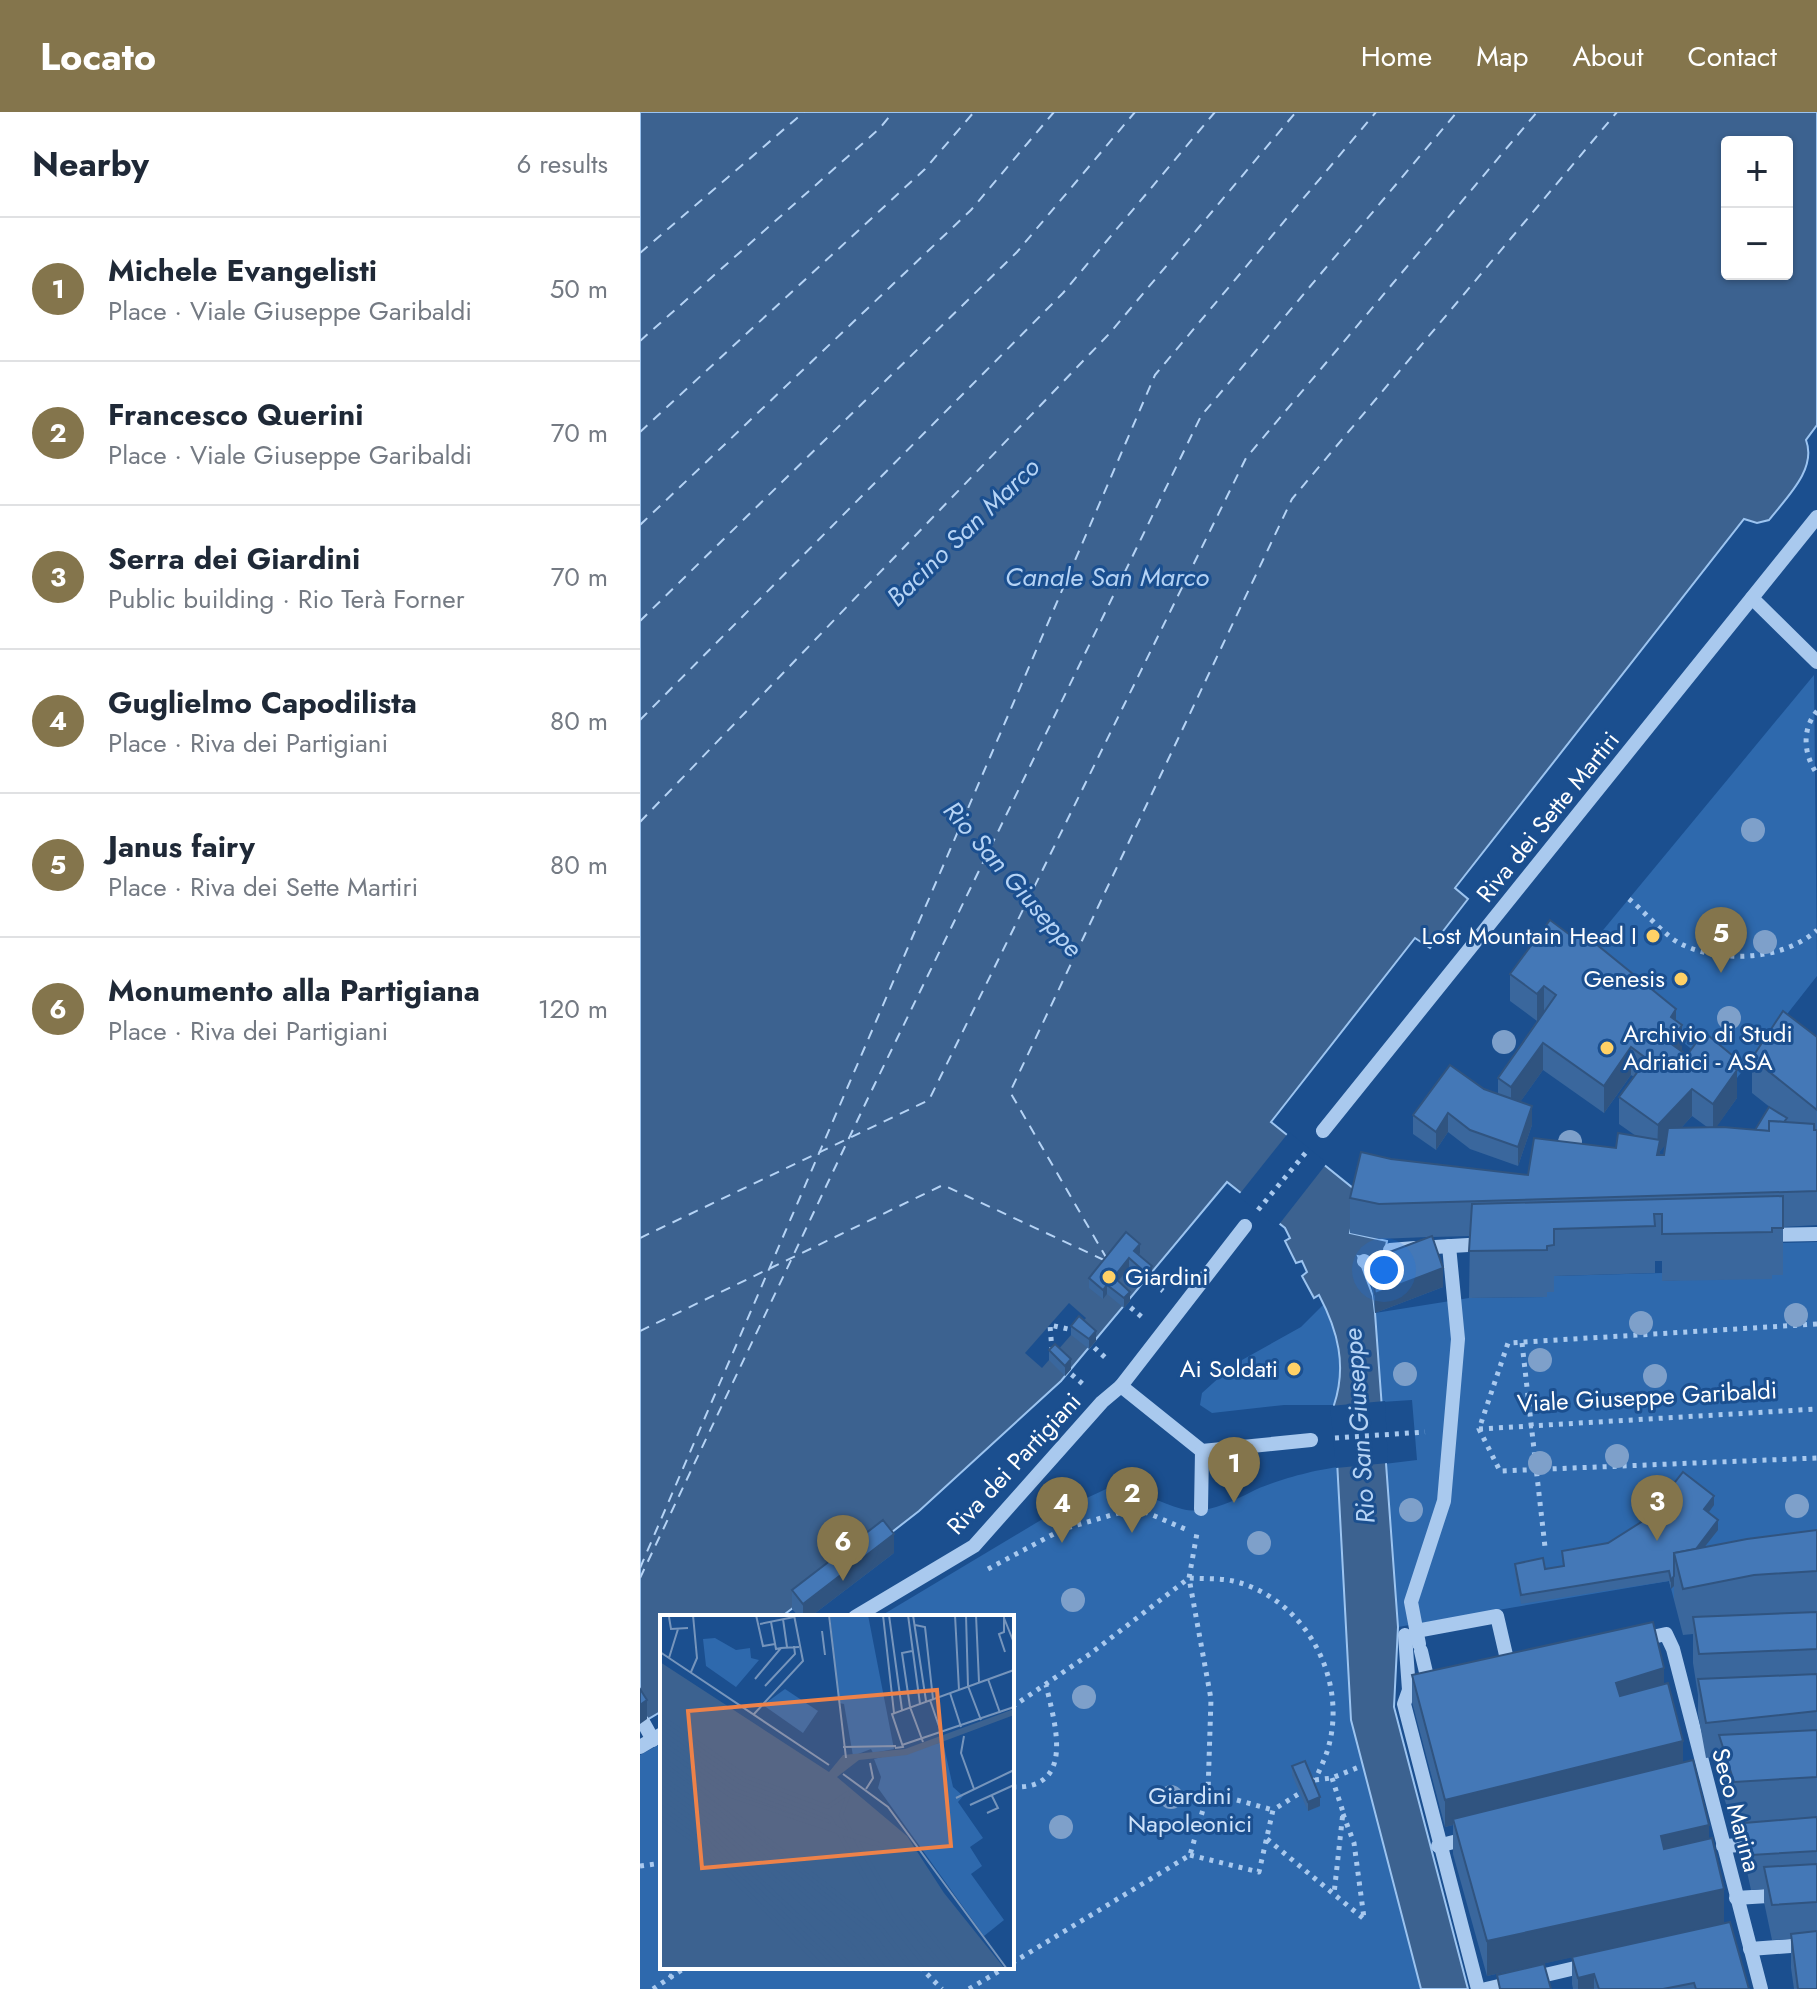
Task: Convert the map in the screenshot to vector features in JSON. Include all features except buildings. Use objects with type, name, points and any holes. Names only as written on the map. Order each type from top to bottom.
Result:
[{"type":"street","name":"Riva dei Sette Martiri","points":[[1323,1131],[1752,598],[1812,536],[1817,517]]},
{"type":"street","points":[[1752,598],[1817,662]]},
{"type":"street","name":"Riva dei Partigiani","points":[[858,1615],[974,1546],[1102,1402],[1121,1386],[1245,1226]]},
{"type":"street","points":[[1742,1236],[1817,1234]]},
{"type":"street","points":[[1390,1250],[1497,1244]]},
{"type":"street","points":[[1449,1246],[1458,1339],[1444,1501],[1411,1602],[1415,1637],[1407,1697],[1438,1846],[1478,1989]]},
{"type":"street","points":[[1364,1261],[1379,1270],[1415,1248]]},
{"type":"street","points":[[1121,1386],[1202,1451],[1311,1440]]},
{"type":"street","points":[[1201,1509],[1202,1451]]},
{"type":"street","points":[[1415,1637],[1497,1616],[1509,1668]]},
{"type":"street","name":"Seco Marina","points":[[1623,1644],[1666,1634],[1676,1647],[1693,1707],[1703,1776],[1736,1898],[1737,1931],[1750,1949],[1761,1989]]},
{"type":"street","points":[[1407,1697],[1436,1684],[1415,1637]]},
{"type":"street","points":[[643,1722],[652,1740]]},
{"type":"street","points":[[1438,1846],[1482,1834]]},
{"type":"street","points":[[1723,1846],[1770,1844]]},
{"type":"street","points":[[1736,1898],[1817,1893]]},
{"type":"street","points":[[1750,1949],[1817,1944]]},
{"type":"street","points":[[1486,1989],[1608,1961]]},
{"type":"path","points":[[1817,711],[1807,730],[1805,747],[1817,774]]},
{"type":"path","points":[[1629,899],[1678,943],[1718,956],[1748,956],[1782,949],[1817,930]]},
{"type":"path","points":[[1274,1190],[1297,1163]]},
{"type":"path","points":[[1140,1272],[1149,1279]]},
{"type":"path","points":[[1119,1297],[1127,1304]]},
{"type":"path","points":[[1817,1324],[1508,1343],[1479,1429],[1500,1471],[1817,1458]]},
{"type":"path","points":[[1052,1356],[1050,1325],[1075,1330],[1092,1345]]},
{"type":"path","points":[[1522,1343],[1545,1547]]},
{"type":"path","points":[[1061,1364],[1069,1372]]},
{"type":"path","name":"Viale Giuseppe Garibaldi","points":[[1479,1429],[1817,1409]]},
{"type":"path","points":[[1311,1440],[1415,1432]]},
{"type":"path","points":[[987,1570],[1063,1529],[1136,1508],[1197,1534]]},
{"type":"path","points":[[1014,1962],[1190,1855],[1208,1792],[1211,1699],[1189,1578],[1201,1509]]},
{"type":"path","points":[[1014,1706],[1189,1578],[1234,1581],[1275,1600],[1307,1630],[1324,1661],[1333,1700],[1330,1745],[1312,1788]]},
{"type":"path","points":[[1014,1787],[1027,1788],[1045,1780],[1057,1758],[1057,1733],[1046,1685]]},
{"type":"path","points":[[1315,1780],[1332,1778],[1359,1767]]},
{"type":"path","points":[[1267,1839],[1364,1919],[1354,1843],[1332,1778]]},
{"type":"path","points":[[1208,1792],[1273,1810]]},
{"type":"path","points":[[1190,1855],[1259,1872],[1273,1810],[1300,1793]]},
{"type":"path","points":[[1334,1894],[1343,1812]]},
{"type":"path","points":[[640,1866],[660,1863]]},
{"type":"path","points":[[667,1982],[675,1969]]},
{"type":"path","points":[[653,1989],[683,1969]]},
{"type":"path","points":[[922,1969],[942,1989]]},
{"type":"path","points":[[969,1989],[1003,1969]]},
{"type":"green space","points":[[1814,675],[1817,976],[1733,1083],[1580,958]]},
{"type":"green space","points":[[1817,1242],[1817,1577],[1674,1600],[1669,1581],[1398,1627],[1384,1464],[1417,1460],[1412,1400],[1381,1402],[1375,1313],[1469,1298],[1546,1297],[1547,1292],[1554,1292],[1554,1276],[1662,1273],[1663,1281],[1772,1275],[1783,1243]]},
{"type":"green space","points":[[1324,1304],[1339,1354],[1340,1378],[1334,1405],[1284,1405],[1212,1413],[1200,1405],[1202,1393],[1233,1365],[1301,1327]]},
{"type":"green space","name":"Giardini Napoleonici","points":[[1340,1467],[1351,1720],[1421,1989],[640,1989],[640,1755],[660,1744],[660,1969],[1014,1969],[1014,1615],[882,1615],[1046,1517],[1119,1483],[1182,1509],[1200,1510],[1319,1470]]},
{"type":"water","name":"Canale San Marco","points":[[640,112],[1817,112],[1817,425],[1806,440],[1808,451],[1804,472],[1769,520],[1757,523],[1744,519],[1455,888],[1468,899],[1430,948],[1415,938],[1271,1122],[1359,1193],[1350,1233],[1387,1241],[1383,1261],[1358,1256],[1373,1296],[1375,1313],[1398,1627],[1394,1707],[1468,1989],[1421,1989],[1351,1720],[1334,1405],[1340,1376],[1336,1335],[1319,1295],[1314,1298],[1302,1276],[1307,1272],[1302,1261],[1296,1263],[1285,1241],[1290,1238],[1285,1228],[1227,1182],[1061,1381],[919,1511],[869,1550],[784,1615],[660,1615],[660,1712],[640,1724]]},
{"type":"pier","points":[[1289,1132],[1327,1163],[1277,1227],[1238,1196]]},
{"type":"pier","name":"Giardini","points":[[1069,1303],[1086,1318],[1042,1368],[1025,1353]]},
{"type":"pier","points":[[1385,1401],[1388,1463],[1336,1468],[1330,1406]]},
{"type":"ferry route","points":[[640,253],[804,112]]},
{"type":"ferry route","points":[[640,341],[880,128],[893,112]]},
{"type":"ferry route","points":[[640,432],[925,169],[974,112]]},
{"type":"ferry route","points":[[640,525],[971,210],[1054,112]]},
{"type":"ferry route","points":[[640,621],[1017,252],[1135,112]]},
{"type":"ferry route","points":[[640,720],[1063,293],[1215,112]]},
{"type":"ferry route","points":[[640,822],[1109,334],[1296,112]]},
{"type":"ferry route","points":[[640,1568],[1155,375],[1376,112]]},
{"type":"ferry route","points":[[640,1578],[869,1096],[1201,416],[1457,112]]},
{"type":"ferry route","points":[[640,1238],[929,1100],[1246,458],[1537,112]]},
{"type":"ferry route","points":[[1107,1259],[1010,1092],[1292,499],[1617,112]]},
{"type":"ferry route","points":[[640,1331],[943,1185],[1104,1260]]},
{"type":"place","name":"Lost Mountain Head I","points":[[1653,936]]},
{"type":"place","name":"Janus fairy","points":[[1721,973]]},
{"type":"place","name":"Genesis","points":[[1681,979]]},
{"type":"place","name":"Archivio di Studi Adriatici - ASA","points":[[1607,1048]]},
{"type":"place","name":"Giardini","points":[[1109,1277]]},
{"type":"place","name":"Ai Soldati","points":[[1294,1369]]},
{"type":"place","name":"Michele Evangelisti","points":[[1234,1503]]},
{"type":"place","name":"Francesco Querini","points":[[1132,1533]]},
{"type":"place","name":"Serra dei Giardini","points":[[1657,1541]]},
{"type":"place","name":"Guglielmo Capodilista","points":[[1062,1543]]},
{"type":"place","name":"Monumento alla Partigiana","points":[[843,1581]]},
{"type":"water label","name":"Bacino San Marco","points":[[963,532]]},
{"type":"water label","name":"Rio San Giuseppe","points":[[1013,879]]},
{"type":"water label","name":"Rio San Giuseppe","points":[[1359,1426]]}]
